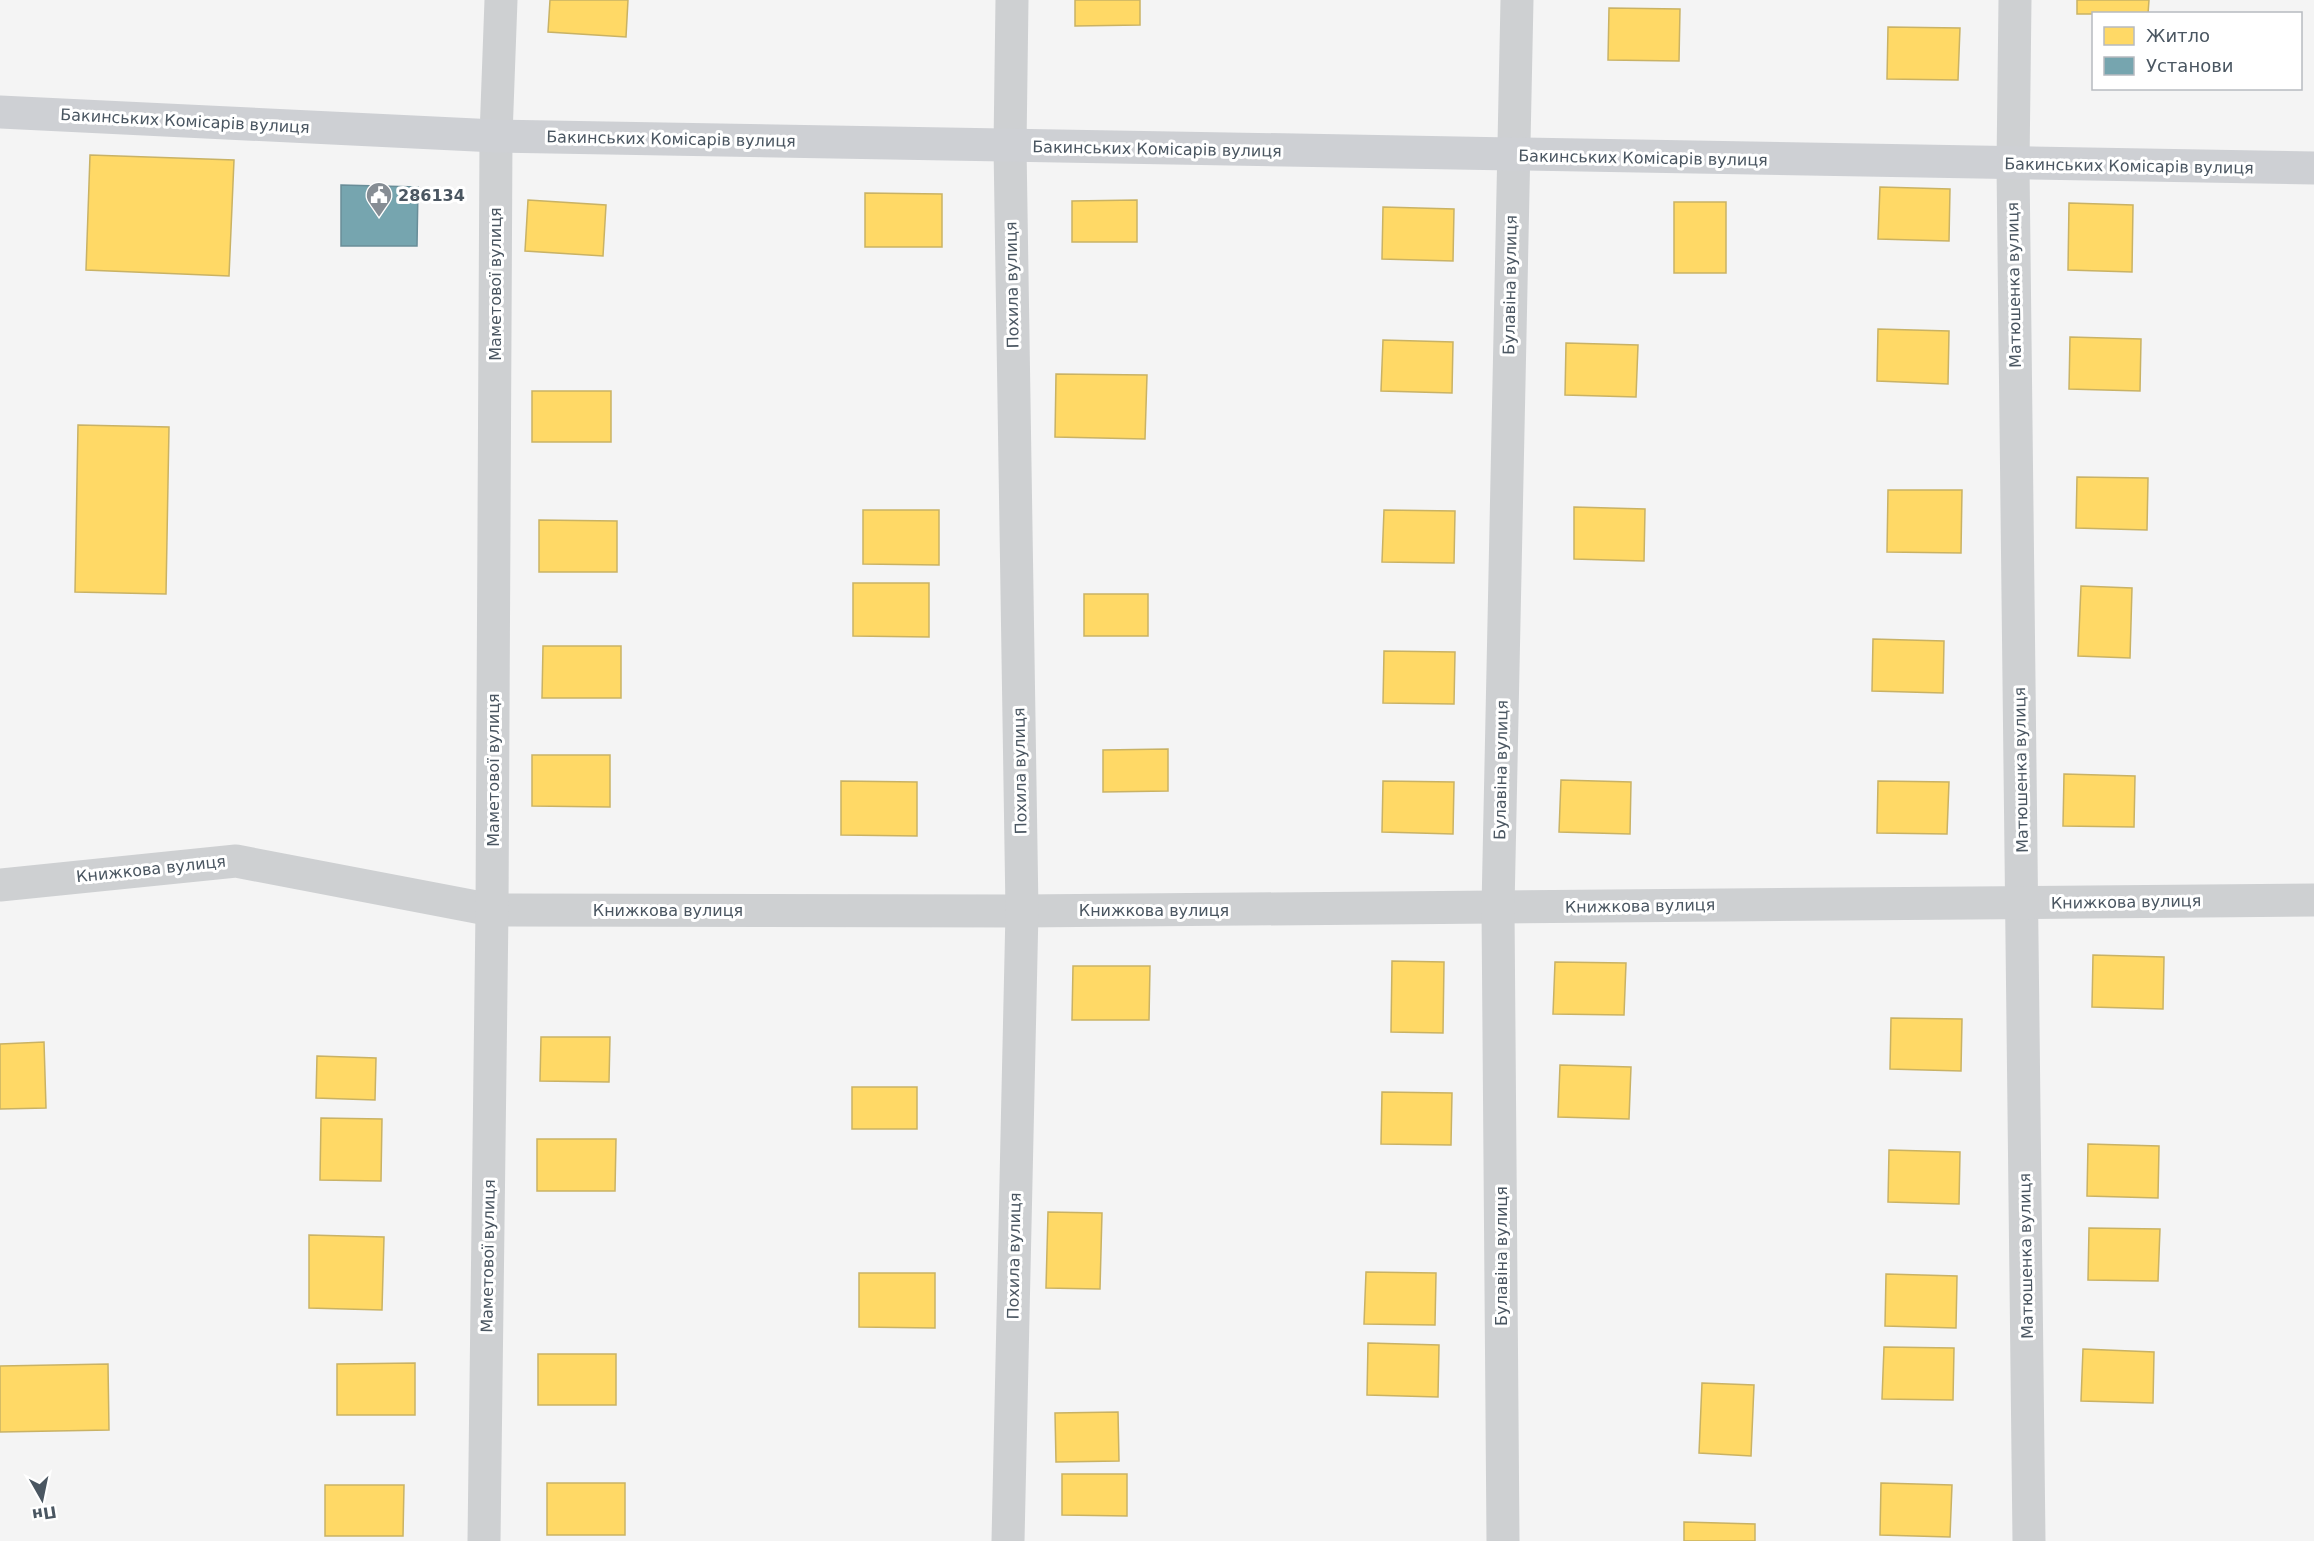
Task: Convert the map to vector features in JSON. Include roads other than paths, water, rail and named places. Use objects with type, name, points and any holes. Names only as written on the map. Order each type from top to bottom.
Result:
[{"type":"street","name":"Маметової вулиця","points":[[484,1541],[492,910],[496,136],[501,0]]},
{"type":"street","name":"Похила вулиця","points":[[1008,1541],[1022,911],[1010,146],[1012,0]]},
{"type":"street","name":"Булавіна вулиця","points":[[1503,1541],[1498,908],[1517,0]]},
{"type":"street","name":"Матюшенка вулиця","points":[[2014,0],[2013,165],[2029,1541]]},
{"type":"street","name":"Бакинських Комісарів вулиця","points":[[0,112],[496,136],[2013,165],[2314,168]]},
{"type":"street","name":"Книжкова вулиця","points":[[0,885],[236,861],[492,910],[1022,911],[2314,900]]},
{"type":"place","name":"286134","points":[[379,218]]}]
